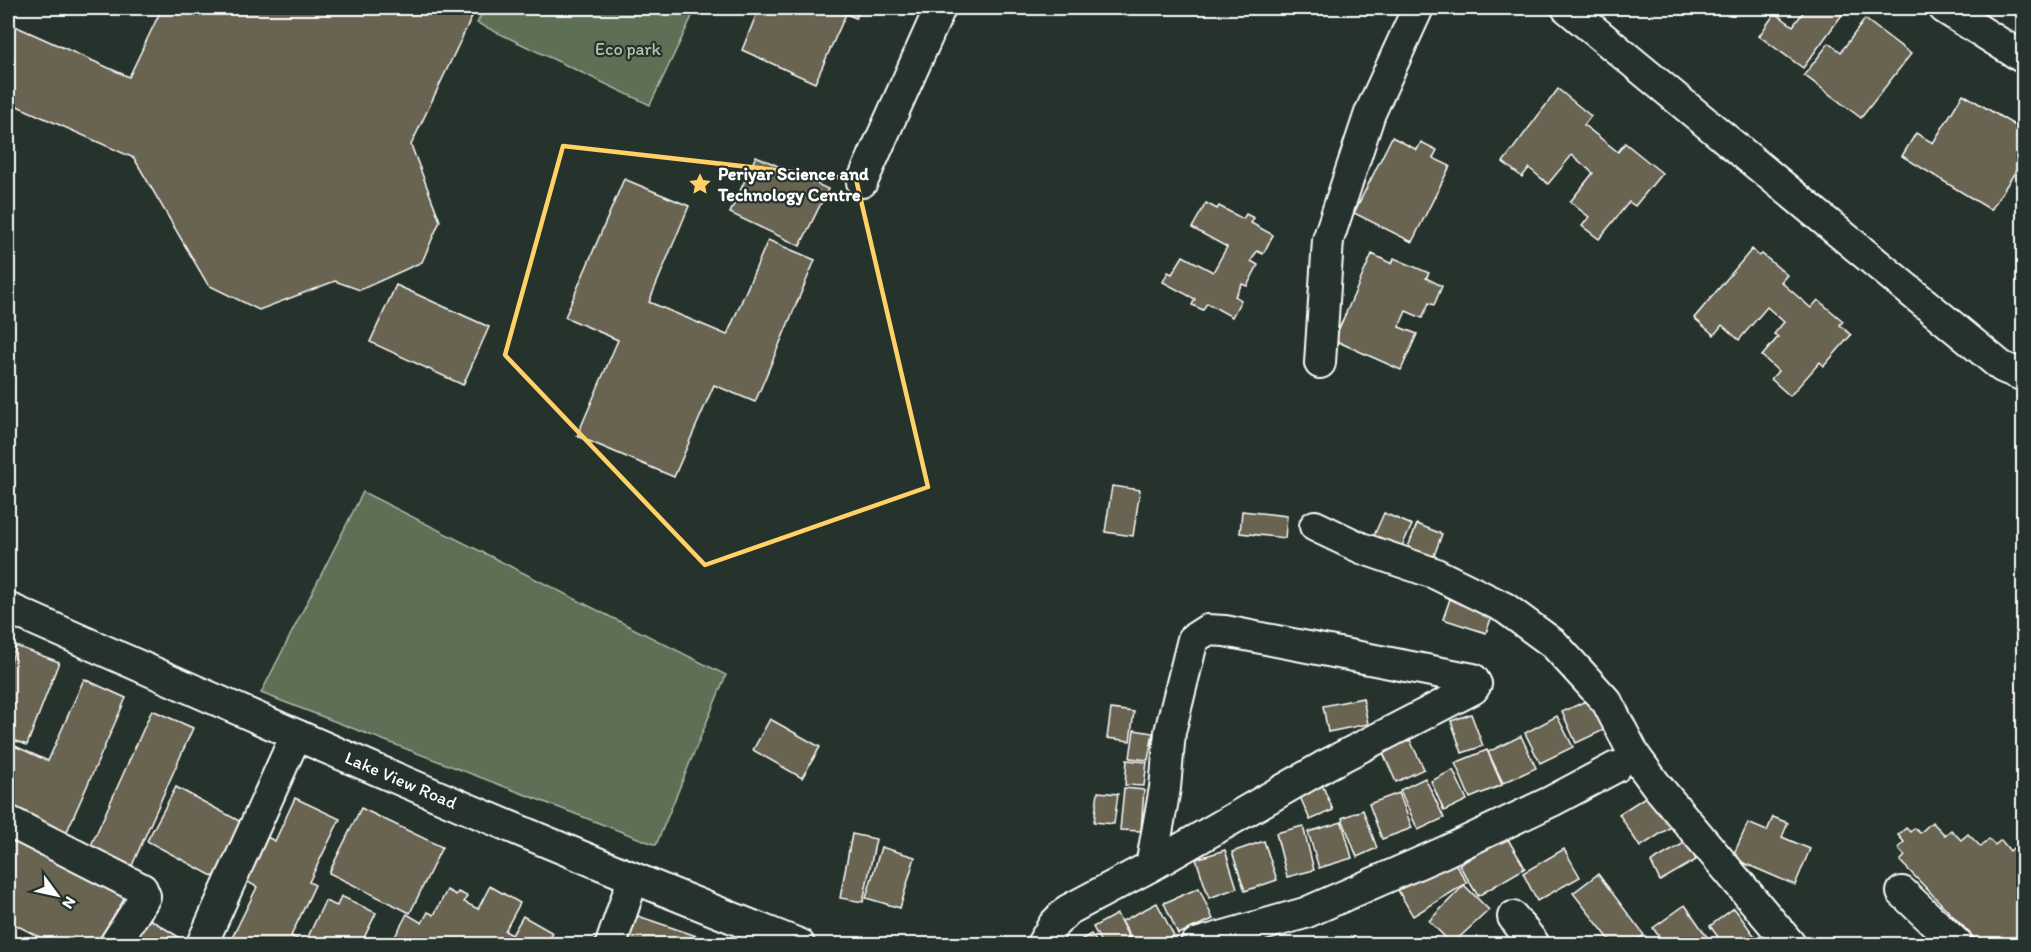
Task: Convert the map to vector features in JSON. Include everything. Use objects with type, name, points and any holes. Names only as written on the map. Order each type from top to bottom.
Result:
[{"type":"street","points":[[861,182],[940,8]]},
{"type":"street","points":[[1320,363],[1328,240],[1370,113],[1418,8]]},
{"type":"street","points":[[1567,8],[2001,367],[2024,376]]},
{"type":"street","points":[[1944,8],[2022,57],[2024,56]]},
{"type":"street","points":[[1315,526],[1361,548],[1434,573],[1505,608],[1554,644],[1607,702],[1635,756],[1657,786],[1790,945]]},
{"type":"street","name":"Lake View Road","points":[[8,608],[296,735],[633,879],[799,945]]},
{"type":"street","points":[[1042,945],[1054,924],[1068,910],[1151,866],[1326,765],[1473,689],[1476,684],[1473,679],[1225,631],[1207,630],[1193,639],[1173,720],[1165,788],[1151,866]]},
{"type":"street","points":[[202,945],[296,735]]},
{"type":"street","points":[[1196,945],[1305,913],[1532,811],[1616,767]]},
{"type":"street","points":[[8,821],[142,889],[145,896],[115,945]]},
{"type":"street","points":[[611,945],[633,879]]},
{"type":"street","points":[[1902,892],[1957,945]]},
{"type":"street","points":[[1513,917],[1534,945]]},
{"type":"highlighted area","points":[[563,146],[856,179],[928,487],[705,565],[505,355]]},
{"type":"green space","name":"Eco park","points":[[485,8],[696,8],[650,105],[477,23]]},
{"type":"green space","points":[[363,492],[726,675],[656,845],[261,693]]},
{"type":"building","points":[[162,8],[476,8],[411,145],[440,221],[422,262],[360,290],[335,281],[259,310],[208,285],[134,158],[8,102],[8,23],[129,77]]},
{"type":"building","points":[[759,8],[861,8],[856,18],[846,14],[815,83],[742,50]]},
{"type":"building","points":[[1799,8],[1847,8],[1803,68],[1759,36],[1775,13],[1793,26],[1804,11]]},
{"type":"building","points":[[1865,19],[1911,54],[1861,118],[1804,75],[1829,43],[1841,52]]},
{"type":"building","points":[[1558,89],[1591,116],[1584,125],[1618,152],[1625,143],[1662,173],[1635,206],[1629,202],[1599,239],[1582,226],[1589,217],[1570,202],[1593,173],[1572,155],[1548,184],[1529,168],[1522,177],[1503,162]]},
{"type":"building","points":[[1963,94],[2024,131],[2024,158],[1991,210],[1902,156],[1916,133],[1933,143]]},
{"type":"building","points":[[1392,137],[1417,150],[1421,142],[1437,150],[1433,158],[1450,166],[1412,242],[1354,213]]},
{"type":"building","points":[[756,156],[828,189],[800,246],[730,213]]},
{"type":"building","points":[[624,179],[689,206],[649,302],[727,335],[768,240],[815,260],[755,402],[714,385],[674,477],[577,436],[618,340],[565,317]]},
{"type":"building","points":[[1206,203],[1217,209],[1219,206],[1243,219],[1246,214],[1254,218],[1251,223],[1273,235],[1263,254],[1257,251],[1251,261],[1258,265],[1247,286],[1242,284],[1235,296],[1241,300],[1232,317],[1207,303],[1203,310],[1192,305],[1195,299],[1163,282],[1168,272],[1172,274],[1183,256],[1213,272],[1227,247],[1192,228]]},
{"type":"building","points":[[1752,249],[1759,256],[1762,254],[1787,275],[1781,282],[1811,308],[1818,300],[1843,321],[1840,325],[1851,335],[1824,366],[1820,362],[1790,396],[1771,379],[1778,371],[1762,356],[1778,337],[1774,334],[1784,322],[1767,307],[1739,340],[1722,325],[1714,335],[1694,318]]},
{"type":"building","points":[[1372,254],[1392,264],[1394,258],[1429,273],[1426,278],[1442,286],[1434,305],[1429,303],[1422,318],[1406,311],[1399,327],[1417,334],[1401,370],[1334,340]]},
{"type":"building","points":[[396,285],[489,327],[463,385],[370,342]]},
{"type":"building","points":[[1112,486],[1140,490],[1133,536],[1105,532]]},
{"type":"building","points":[[1242,511],[1287,516],[1285,538],[1240,533]]},
{"type":"building","points":[[1384,513],[1412,525],[1399,552],[1372,540]]},
{"type":"building","points":[[1417,524],[1442,534],[1432,561],[1406,552]]},
{"type":"building","points":[[1452,593],[1495,607],[1486,633],[1443,619]]},
{"type":"building","points":[[16,646],[59,662],[27,745],[8,738],[8,670]]},
{"type":"building","points":[[84,679],[126,698],[64,838],[8,813],[8,743],[48,761]]},
{"type":"building","points":[[1363,698],[1368,724],[1328,732],[1323,706]]},
{"type":"building","points":[[1592,698],[1606,729],[1576,743],[1562,712]]},
{"type":"building","points":[[1111,709],[1134,712],[1130,741],[1107,738]]},
{"type":"building","points":[[152,710],[193,728],[130,870],[88,852]]},
{"type":"building","points":[[1471,714],[1483,746],[1462,753],[1451,721]]},
{"type":"building","points":[[1557,716],[1573,747],[1540,763],[1525,733]]},
{"type":"building","points":[[770,719],[820,747],[802,778],[753,750]]},
{"type":"building","points":[[1134,730],[1153,733],[1148,760],[1130,758]]},
{"type":"building","points":[[1407,734],[1424,769],[1396,782],[1380,746]]},
{"type":"building","points":[[1521,736],[1536,768],[1503,783],[1488,752]]},
{"type":"building","points":[[1487,750],[1502,785],[1470,798],[1455,763]]},
{"type":"building","points":[[1127,760],[1147,762],[1144,786],[1125,785]]},
{"type":"building","points":[[1453,770],[1467,800],[1444,811],[1431,781]]},
{"type":"building","points":[[1425,778],[1444,818],[1418,830],[1400,790]]},
{"type":"building","points":[[1321,782],[1333,810],[1310,820],[1298,792]]},
{"type":"building","points":[[176,787],[243,823],[214,877],[147,841]]},
{"type":"building","points":[[1124,788],[1144,790],[1141,831],[1120,830]]},
{"type":"building","points":[[1098,792],[1118,794],[1114,824],[1094,822]]},
{"type":"building","points":[[1653,792],[1674,825],[1640,847],[1619,814]]},
{"type":"building","points":[[1399,793],[1412,828],[1382,839],[1369,804]]},
{"type":"building","points":[[295,798],[340,819],[309,882],[315,885],[291,936],[305,943],[325,901],[337,906],[341,896],[376,913],[361,944],[229,944],[257,887],[244,880],[265,836],[275,841]]},
{"type":"building","points":[[361,808],[442,847],[410,913],[329,873]]},
{"type":"building","points":[[1363,810],[1377,848],[1357,857],[1342,818]]},
{"type":"building","points":[[1773,817],[1788,823],[1782,837],[1810,849],[1795,885],[1732,858],[1748,823],[1767,831]]},
{"type":"building","points":[[1342,822],[1352,858],[1319,868],[1308,832]]},
{"type":"building","points":[[1932,822],[1945,835],[1951,830],[1961,840],[1968,834],[1981,847],[1989,839],[1995,845],[2001,840],[2010,851],[2024,838],[2024,944],[1980,944],[1900,861],[1905,856],[1898,848],[1904,842],[1898,835],[1906,828],[1910,832],[1914,828],[1920,833]]},
{"type":"building","points":[[1303,826],[1314,870],[1287,877],[1276,833]]},
{"type":"building","points":[[8,833],[131,896],[106,944],[53,944],[8,921]]},
{"type":"building","points":[[852,834],[876,839],[863,902],[840,898]]},
{"type":"building","points":[[1506,836],[1525,868],[1478,896],[1459,865]]},
{"type":"building","points":[[1264,841],[1277,880],[1245,891],[1232,852]]},
{"type":"building","points":[[1686,842],[1696,860],[1660,881],[1651,862]]},
{"type":"building","points":[[881,847],[915,857],[900,908],[866,898]]},
{"type":"building","points":[[1564,849],[1580,877],[1537,901],[1523,873]]},
{"type":"building","points":[[1225,850],[1237,888],[1209,898],[1196,859]]},
{"type":"building","points":[[1452,858],[1467,883],[1413,916],[1398,890]]},
{"type":"building","points":[[1598,874],[1644,935],[1632,944],[1613,944],[1573,893]]},
{"type":"building","points":[[1464,885],[1489,910],[1452,944],[1429,921]]},
{"type":"building","points":[[490,886],[520,903],[505,931],[512,935],[523,916],[553,933],[547,944],[391,944],[407,914],[422,923],[428,912],[434,915],[447,890],[456,895],[458,892],[467,896],[464,902],[478,909]]},
{"type":"building","points":[[1199,888],[1213,919],[1178,934],[1164,903]]},
{"type":"building","points":[[1157,903],[1174,936],[1158,944],[1134,944],[1122,921]]},
{"type":"building","points":[[1685,905],[1712,944],[1664,944],[1653,928]]},
{"type":"building","points":[[1734,908],[1759,942],[1756,944],[1723,944],[1710,926]]},
{"type":"building","points":[[1117,914],[1132,944],[1102,944],[1093,927]]},
{"type":"building","points":[[635,915],[720,944],[624,944]]},
{"type":"building","points":[[148,918],[185,941],[182,944],[131,944]]},
{"type":"building","points":[[1091,934],[1098,944],[1078,944],[1077,942]]},
{"type":"place","name":"Periyar Science and Technology Centre","points":[[700,184]]}]
